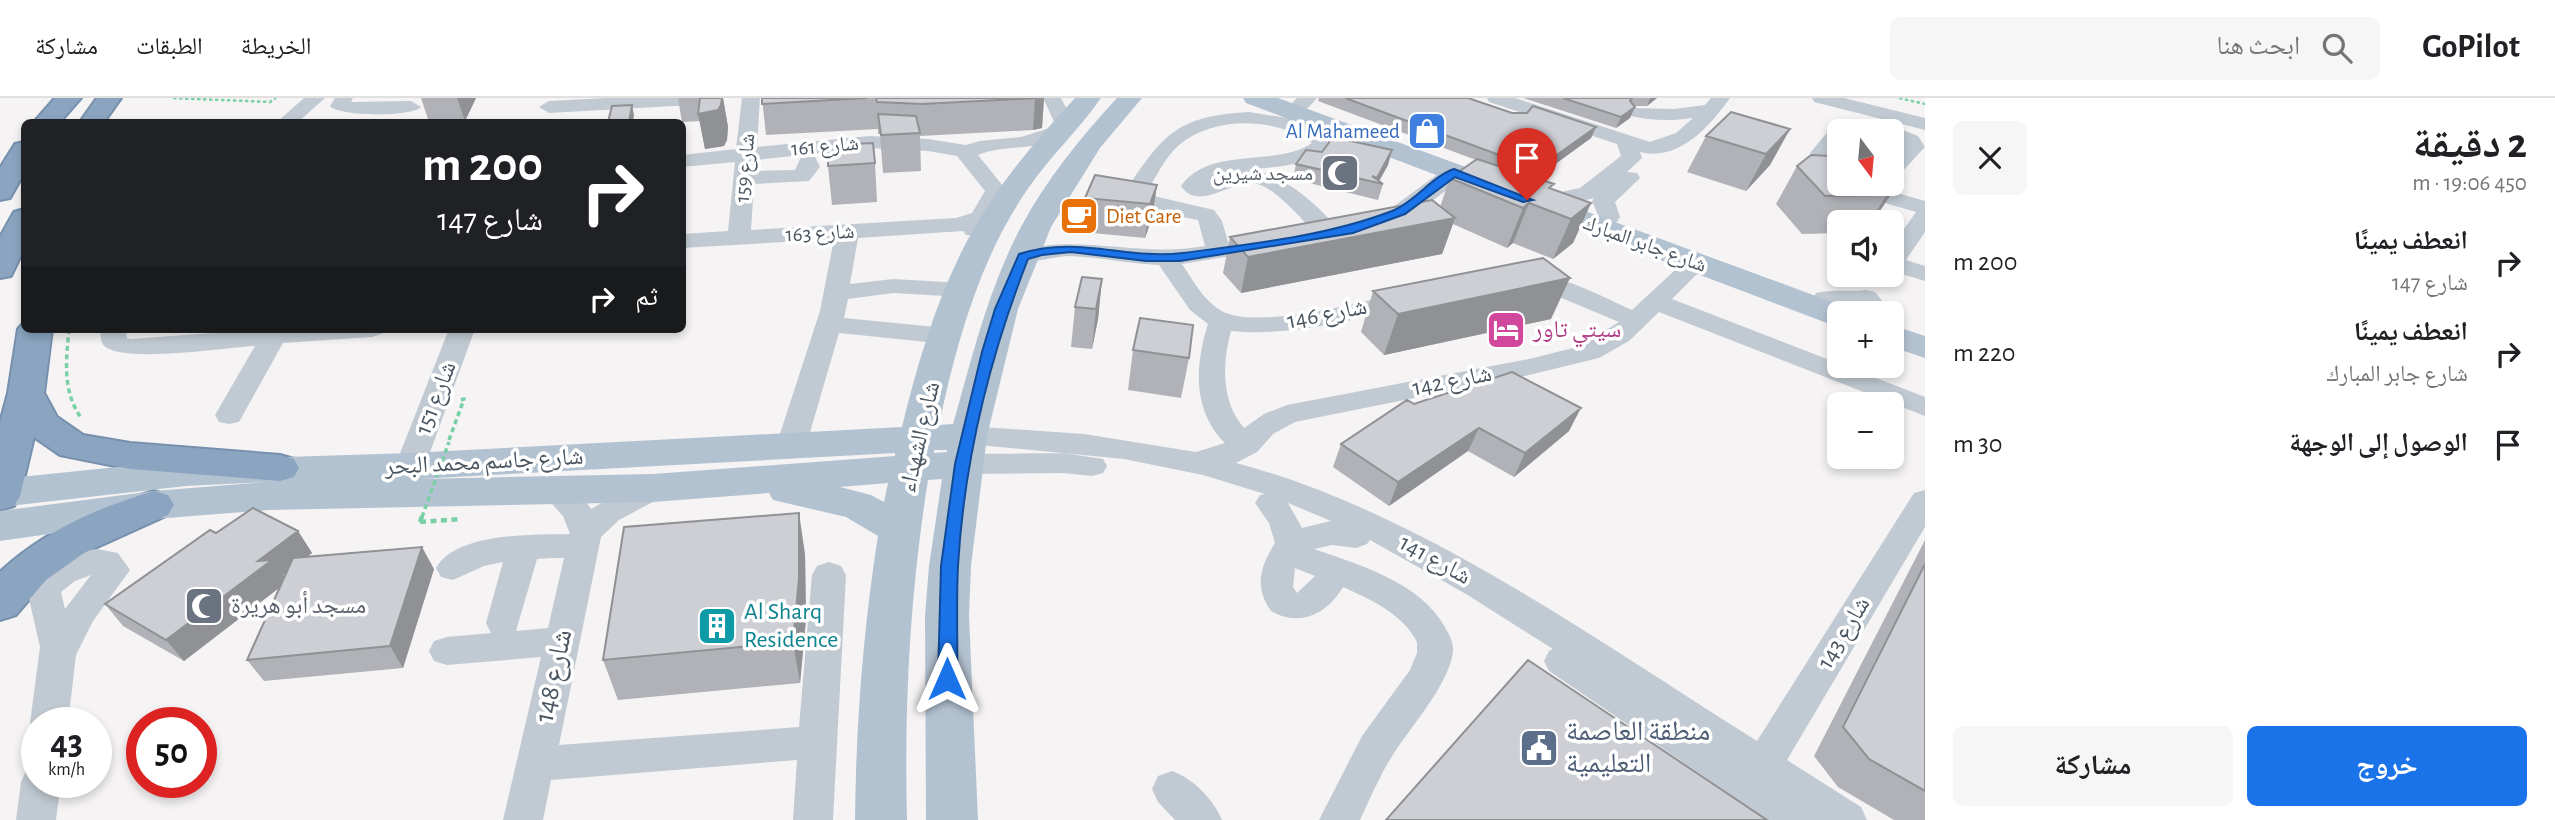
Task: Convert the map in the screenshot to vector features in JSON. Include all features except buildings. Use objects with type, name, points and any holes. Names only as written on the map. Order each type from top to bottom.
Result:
[{"type":"highway","points":[[49,119],[69,98]]},
{"type":"highway","points":[[94,119],[109,98]]},
{"type":"highway","points":[[0,170],[21,152]]},
{"type":"highway","points":[[0,192],[21,154]]},
{"type":"highway","points":[[0,269],[21,224]]},
{"type":"highway","points":[[0,494],[26,393],[34,333]]},
{"type":"highway","points":[[26,393],[41,425],[73,446],[130,456],[280,468]]},
{"type":"highway","points":[[0,603],[33,565],[63,544],[96,527],[154,505]]},
{"type":"main road","points":[[1110,107],[1143,98]]},
{"type":"main road","name":"شارع جابر المبارك","points":[[1277,99],[1454,173],[1696,263],[1827,305]]},
{"type":"main road","name":"شارع جابر المبارك","points":[[1277,99],[1608,217],[1827,305]]},
{"type":"main road","name":"شارع الشهداء","points":[[876,820],[883,675],[900,530],[914,452],[960,295],[972,233],[994,219],[1059,118],[1110,107]]},
{"type":"main road","name":"شارع الشهداء","points":[[952,820],[947,616],[950,566],[966,450],[1002,309],[1023,257],[1040,222],[1110,107]]},
{"type":"main road","points":[[960,295],[962,310],[969,314],[987,316],[1002,309]]},
{"type":"main road","points":[[1904,326],[1925,334]]},
{"type":"main road","points":[[1904,340],[1925,348]]},
{"type":"main road","name":"شارع جاسم محمد البحر","points":[[0,494],[172,474],[280,468],[410,466],[791,446],[914,452],[966,450]]},
{"type":"main road","name":"شارع جاسم محمد البحر","points":[[0,526],[154,505],[269,496],[653,488],[736,481],[914,452]]},
{"type":"main road","points":[[736,481],[823,496],[857,505],[900,530]]},
{"type":"street","points":[[291,119],[316,98]]},
{"type":"street","points":[[344,98],[340,106],[345,108],[385,103],[410,109]]},
{"type":"street","points":[[548,109],[709,98]]},
{"type":"street","points":[[1821,98],[1925,116]]},
{"type":"street","points":[[1488,102],[1649,148],[1667,146],[1686,139],[1712,102]]},
{"type":"street","points":[[1650,104],[1674,115],[1712,102]]},
{"type":"street","points":[[1853,102],[1925,124]]},
{"type":"street","points":[[1853,102],[1873,119]]},
{"type":"street","name":"شارع 159","points":[[739,238],[748,152],[758,110]]},
{"type":"street","name":"شارع 161","points":[[686,160],[869,136],[968,152],[980,147],[1023,143],[1059,118]]},
{"type":"street","points":[[1218,251],[1211,221],[1206,215],[1142,202],[1135,198],[1134,194],[1173,141],[1197,128],[1232,119],[1269,118],[1300,129],[1325,143],[1322,148],[1292,157],[1220,170],[1196,180],[1192,186],[1197,191],[1206,191],[1230,179],[1249,176],[1270,180],[1329,234]]},
{"type":"street","points":[[1904,137],[1911,140],[1915,147],[1904,158]]},
{"type":"street","points":[[1559,199],[1581,196],[1632,158],[1627,143]]},
{"type":"street","points":[[1608,217],[1603,201],[1667,146]]},
{"type":"street","points":[[968,152],[967,157],[996,191],[972,233]]},
{"type":"street","points":[[745,178],[801,176],[809,167],[808,161]]},
{"type":"street","points":[[1304,238],[1387,219],[1454,173]]},
{"type":"street","points":[[1904,193],[1925,198]]},
{"type":"street","points":[[1898,196],[1925,208]]},
{"type":"street","points":[[1904,246],[1925,216]]},
{"type":"street","points":[[1040,222],[1055,238],[1081,249]]},
{"type":"street","points":[[791,446],[829,324],[847,232]]},
{"type":"street","name":"شارع 163","points":[[686,241],[847,232],[972,233]]},
{"type":"street","points":[[1023,257],[1051,249],[1081,249],[1166,258],[1255,245]]},
{"type":"street","points":[[1166,258],[1202,307],[1222,323],[1211,355],[1217,412],[1229,432],[1245,446],[1249,464],[1273,494],[1284,520],[1289,547],[1278,567],[1275,589],[1282,600],[1290,606],[1299,607],[1316,598],[1335,571]]},
{"type":"street","name":"شارع 142","points":[[1186,462],[1221,458],[1245,446],[1266,425],[1286,414],[1578,355],[1604,346],[1696,263]]},
{"type":"street","points":[[1904,267],[1925,274]]},
{"type":"street","points":[[1502,282],[1522,279],[1541,282],[1644,311],[1925,407]]},
{"type":"street","points":[[836,293],[893,286],[960,295]]},
{"type":"street","name":"شارع 146","points":[[1222,323],[1258,327],[1434,295]]},
{"type":"street","points":[[829,324],[946,336]]},
{"type":"street","points":[[113,333],[114,342],[129,347],[267,333]]},
{"type":"street","points":[[229,415],[276,333]]},
{"type":"street","name":"شارع 151","points":[[410,466],[460,333]]},
{"type":"street","name":"شارع 141","points":[[966,450],[1084,445],[1186,462],[1383,531],[1463,575],[1847,820]]},
{"type":"street","name":"شارع 141","points":[[966,450],[1135,470],[1232,491],[1273,494],[1431,577],[1802,820]]},
{"type":"street","points":[[453,568],[461,559],[478,554],[523,550],[584,539],[615,507],[653,488]]},
{"type":"street","points":[[555,491],[576,510],[584,539]]},
{"type":"street","name":"شارع 143","points":[[1763,766],[1919,512]]},
{"type":"street","points":[[1289,547],[1332,533],[1356,536]]},
{"type":"street","name":"شارع 148","points":[[523,820],[584,539]]},
{"type":"street","points":[[1289,547],[1335,571],[1383,590],[1422,621],[1435,642],[1435,654],[1426,674],[1377,748],[1339,820]]},
{"type":"street","points":[[503,624],[523,550]]},
{"type":"street","points":[[813,820],[829,575]]},
{"type":"street","points":[[447,651],[562,641]]},
{"type":"street","points":[[51,707],[58,654]]},
{"type":"street","points":[[535,764],[817,742]]},
{"type":"street","points":[[1172,789],[1202,820]]},
{"type":"street","points":[[36,820],[39,798]]},
{"type":"path","points":[[173,98],[270,102],[276,98]]},
{"type":"path","points":[[1899,98],[1925,104]]},
{"type":"path","points":[[69,333],[67,392],[74,409],[90,426]]},
{"type":"path","points":[[464,399],[420,522],[470,518]]},
{"type":"place","name":"Al Mahameed","points":[[1427,131]]},
{"type":"place","name":"مسجد شيرين","points":[[1340,173]]},
{"type":"place","name":"Diet Care","points":[[1079,216]]},
{"type":"place","name":"سيتي تاور","points":[[1506,330]]},
{"type":"place","name":"مسجد أبو هريرة","points":[[204,606]]},
{"type":"place","name":"Al Sharq Residence","points":[[717,626]]},
{"type":"place","name":"منطقة العاصمة التعليمية","points":[[1539,748]]},
{"type":"route","points":[[947,679],[950,566],[968,436],[1002,309],[1023,257],[1051,249],[1081,249],[1146,258],[1180,257],[1353,230],[1401,212],[1454,173],[1527,200]]}]
